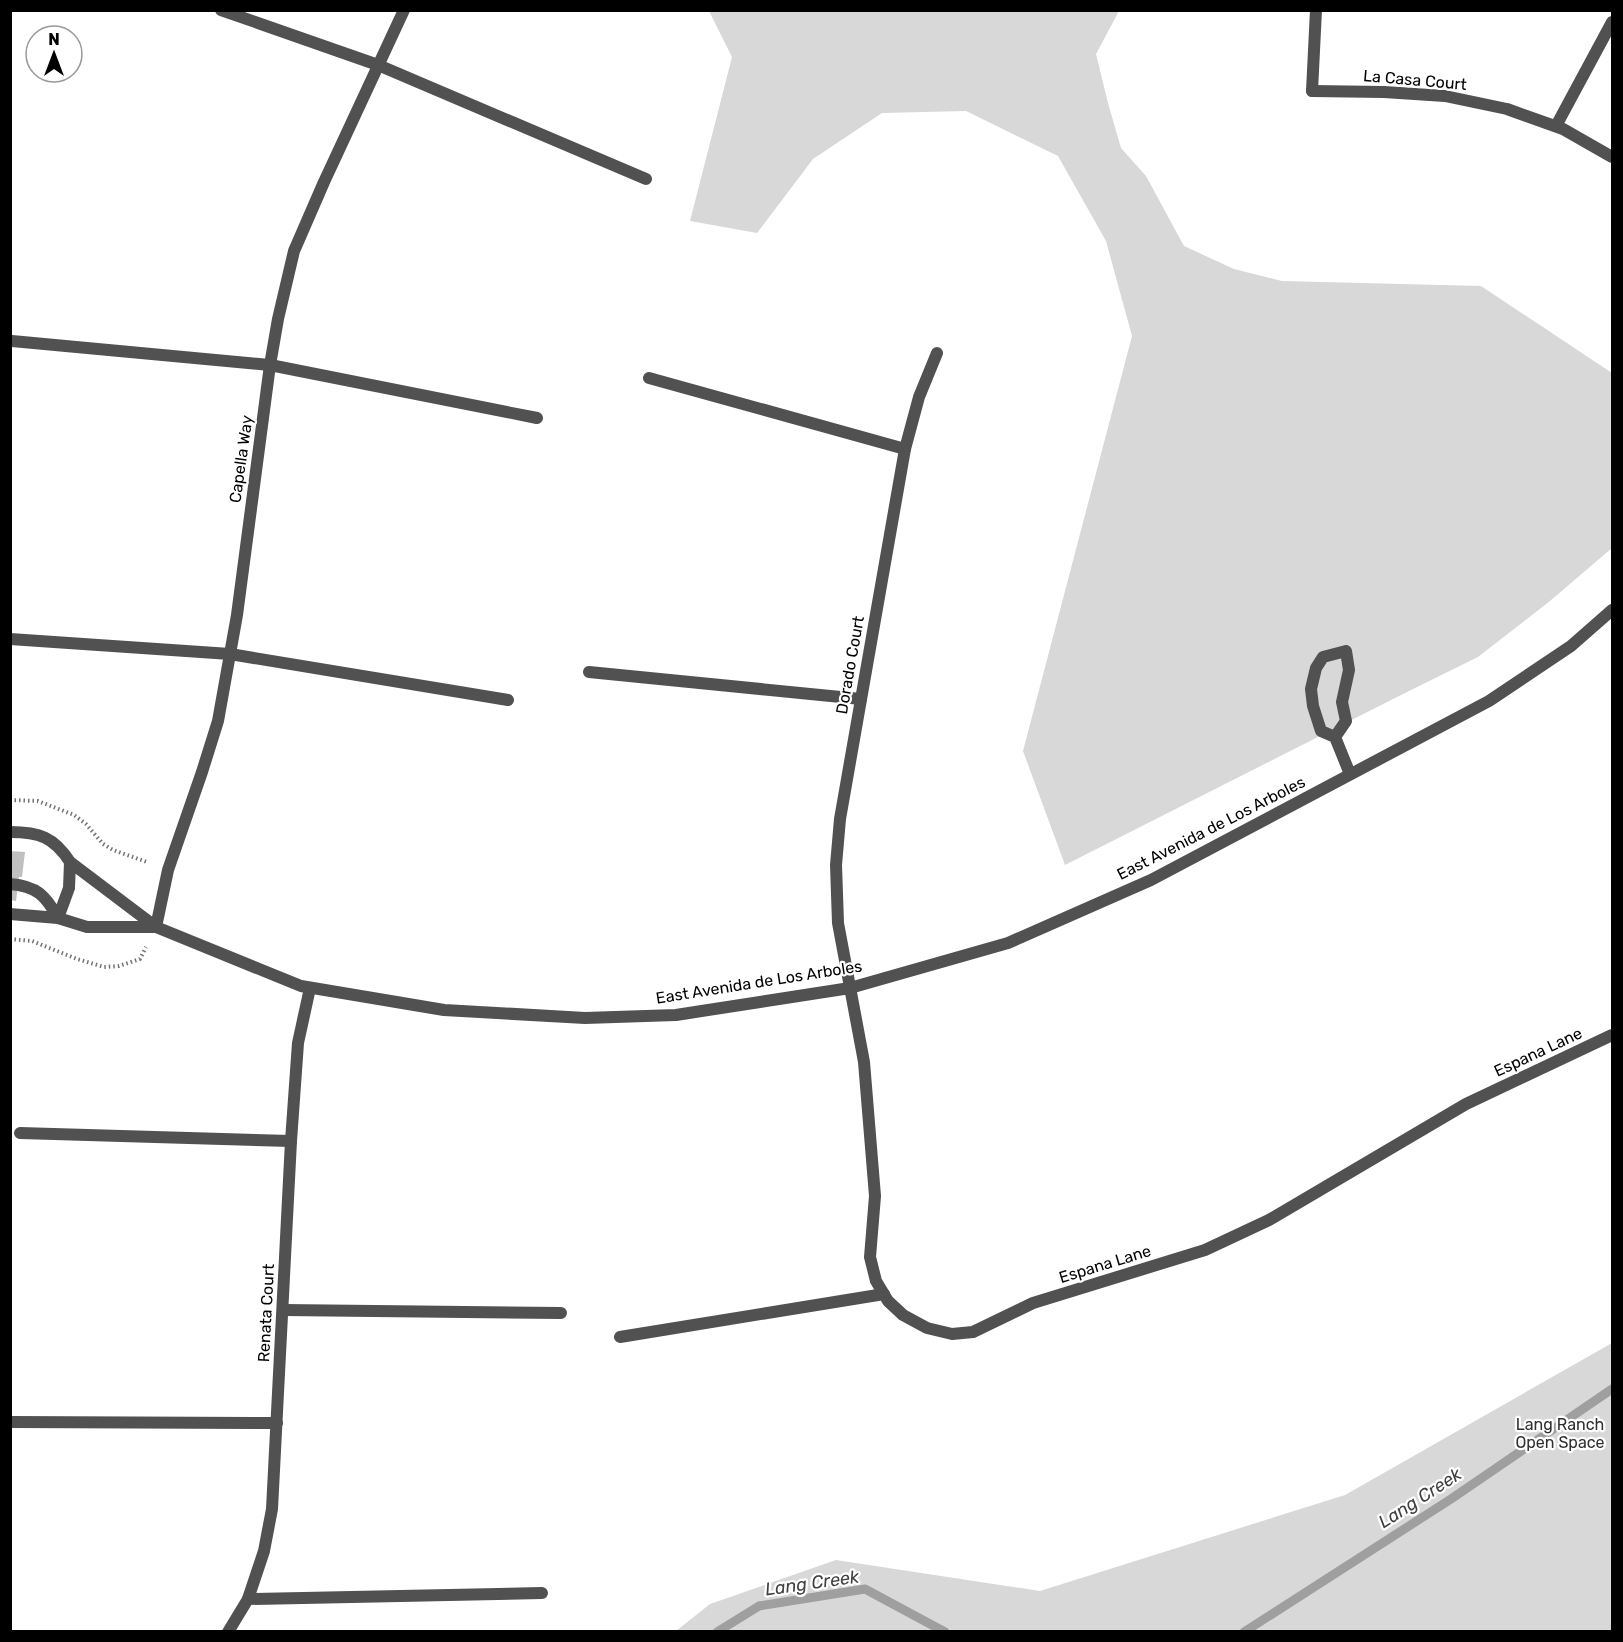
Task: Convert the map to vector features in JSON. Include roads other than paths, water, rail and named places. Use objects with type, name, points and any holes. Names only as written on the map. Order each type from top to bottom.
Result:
[{"type":"street","points":[[221,10],[378,65],[646,179]]},
{"type":"street","name":"Capella Way","points":[[156,927],[168,870],[218,721],[237,615],[270,365],[294,251],[404,10]]},
{"type":"street","name":"La Casa Court","points":[[1316,10],[1312,91],[1445,96],[1507,109],[1556,126],[1612,157]]},
{"type":"street","points":[[1556,126],[1612,22]]},
{"type":"street","points":[[12,341],[270,365],[537,418]]},
{"type":"street","name":"Dorado Court","points":[[850,988],[838,923],[836,865],[840,819],[905,449],[919,397],[937,353]]},
{"type":"street","points":[[649,378],[905,449]]},
{"type":"street","name":"East Avenida de Los Arboles","points":[[10,832],[40,834],[62,849],[70,862],[156,927],[301,986],[444,1010],[585,1018],[676,1015],[850,988],[1008,943],[1151,880],[1489,701],[1571,646],[1612,610]]},
{"type":"street","points":[[10,639],[230,654],[508,700]]},
{"type":"street","points":[[1335,737],[1346,721],[1342,702],[1348,670],[1346,651],[1323,657],[1316,668],[1311,689],[1312,706],[1321,730],[1335,737],[1350,774]]},
{"type":"street","points":[[589,672],[861,699]]},
{"type":"street","points":[[58,918],[69,888],[70,862]]},
{"type":"street","points":[[10,884],[25,885],[40,892],[58,918]]},
{"type":"street","name":"East Avenida de Los Arboles","points":[[10,914],[58,918],[87,927],[156,927]]},
{"type":"street","name":"Renata Court","points":[[228,1632],[248,1599],[264,1551],[272,1509],[298,1043],[310,988]]},
{"type":"street","name":"Espana Lane","points":[[850,988],[864,1062],[875,1196],[870,1257],[876,1281],[888,1301],[903,1315],[927,1328],[952,1334],[973,1332],[1033,1303],[1205,1250],[1269,1220],[1466,1104],[1612,1035]]},
{"type":"street","points":[[20,1133],[291,1141]]},
{"type":"street","points":[[620,1337],[884,1294]]},
{"type":"street","points":[[283,1310],[561,1313]]},
{"type":"street","points":[[10,1422],[277,1423]]},
{"type":"street","points":[[248,1599],[542,1593]]},
{"type":"waterway","name":"Lang Creek","points":[[1244,1632],[1451,1499],[1612,1389]]},
{"type":"waterway","name":"Lang Creek","points":[[717,1632],[759,1606],[865,1589],[945,1632]]},
{"type":"park label","name":"Lang Ranch Open Space","points":[[1560,1433]]}]
